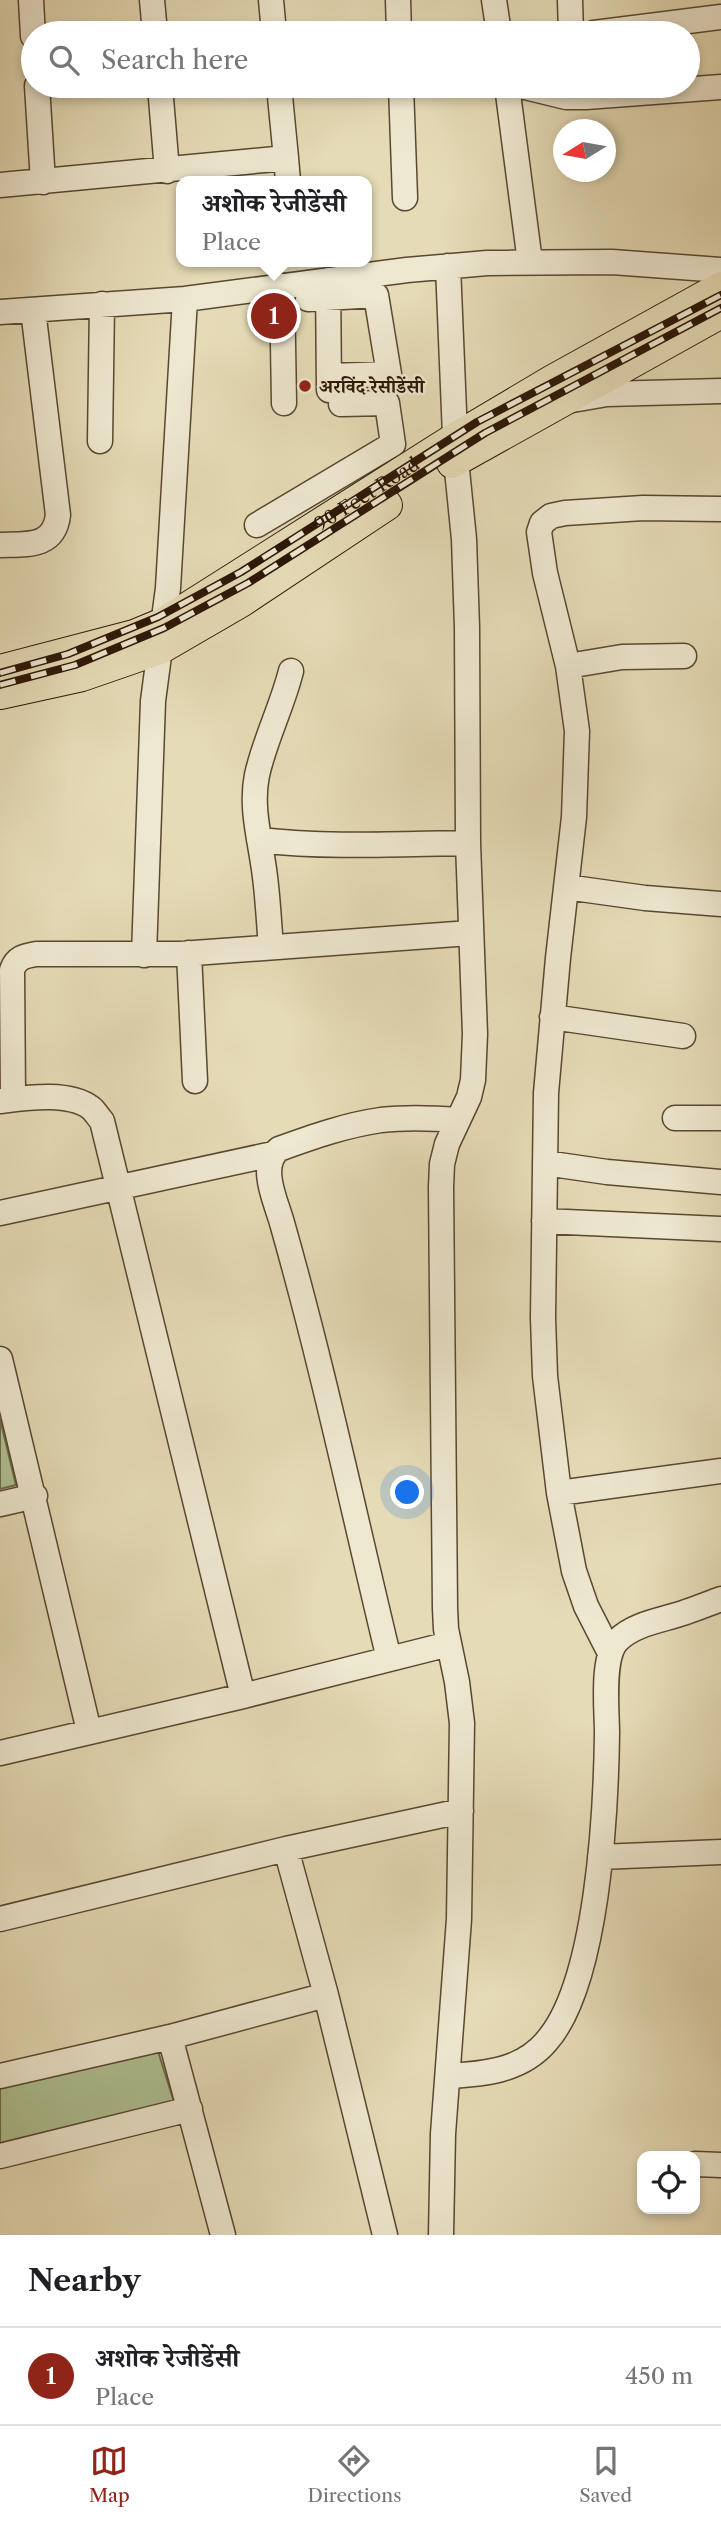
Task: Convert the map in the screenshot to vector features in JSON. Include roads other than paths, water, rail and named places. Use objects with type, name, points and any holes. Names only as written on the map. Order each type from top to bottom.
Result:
[{"type":"main road","name":"90 Feet Road","points":[[0,694],[82,676],[162,636],[241,602],[551,381],[721,287]]},
{"type":"main road","name":"90 Feet Road","points":[[0,670],[134,635],[162,636],[324,522],[399,457],[456,449],[567,401],[622,366],[721,313]]},
{"type":"street","points":[[31,0],[32,21]]},
{"type":"street","points":[[152,0],[154,21]]},
{"type":"street","points":[[271,0],[273,21]]},
{"type":"street","points":[[398,0],[399,21]]},
{"type":"street","points":[[494,0],[497,21]]},
{"type":"street","points":[[570,0],[571,21]]},
{"type":"street","points":[[689,21],[721,17]]},
{"type":"street","points":[[700,88],[721,87]]},
{"type":"street","points":[[38,98],[43,182]]},
{"type":"street","points":[[161,98],[167,171]]},
{"type":"street","points":[[0,185],[167,171],[287,170],[280,98]]},
{"type":"street","points":[[401,98],[405,198]]},
{"type":"street","points":[[509,98],[530,262]]},
{"type":"street","points":[[328,288],[448,266],[530,262],[612,262],[721,270]]},
{"type":"street","points":[[441,2235],[443,2134],[458,1946],[462,1723],[445,1608],[441,1188],[442,1164],[447,1144],[469,1097],[475,1059],[468,843],[464,539],[456,449],[448,266]]},
{"type":"street","points":[[248,307],[289,284]]},
{"type":"street","points":[[284,403],[289,284]]},
{"type":"street","points":[[0,312],[185,299],[289,284],[376,295],[389,374],[333,390]]},
{"type":"street","points":[[328,288],[333,390]]},
{"type":"street","points":[[144,955],[152,713],[168,588],[185,299]]},
{"type":"street","points":[[100,441],[102,304]]},
{"type":"street","points":[[0,545],[46,539],[53,534],[58,515],[33,310]]},
{"type":"street","points":[[257,525],[309,494],[399,457],[387,403],[333,390]]},
{"type":"street","points":[[567,401],[607,394],[721,391]]},
{"type":"street","points":[[309,494],[324,522]]},
{"type":"street","points":[[610,1653],[586,1606],[574,1571],[559,1493],[545,1376],[546,1093],[577,771],[577,731],[568,667],[539,532],[542,523],[551,516],[588,511],[643,508],[721,509]]},
{"type":"street","points":[[568,667],[622,657],[684,656]]},
{"type":"street","points":[[271,947],[265,877],[254,810],[257,775],[290,671]]},
{"type":"street","points":[[259,840],[307,845],[468,843]]},
{"type":"street","points":[[566,887],[645,898],[721,904]]},
{"type":"street","points":[[243,1696],[102,1121],[91,1108],[76,1102],[51,1097],[7,1100],[14,963],[20,958],[36,954],[189,953],[470,933]]},
{"type":"street","points":[[189,953],[195,1080]]},
{"type":"street","points":[[552,1017],[683,1036]]},
{"type":"street","points":[[0,1213],[273,1154],[292,1144],[380,1120],[416,1117],[458,1120]]},
{"type":"street","points":[[675,1118],[721,1118]]},
{"type":"street","points":[[273,1154],[268,1170],[270,1180],[293,1259],[389,1659]]},
{"type":"street","points":[[545,1163],[607,1172],[721,1182]]},
{"type":"street","points":[[544,1221],[721,1229]]},
{"type":"street","points":[[0,1359],[89,1731]]},
{"type":"street","points":[[559,1493],[721,1471]]},
{"type":"street","points":[[0,1504],[34,1496]]},
{"type":"street","points":[[449,2076],[500,2070],[522,2062],[547,2042],[572,1998],[583,1964],[600,1857],[610,1653],[617,1641],[644,1625],[721,1599]]},
{"type":"street","points":[[0,1753],[449,1644]]},
{"type":"street","points":[[0,1919],[286,1849],[461,1811]]},
{"type":"street","points":[[286,1849],[326,1995],[384,2235]]},
{"type":"street","points":[[600,1857],[721,1852]]},
{"type":"street","points":[[0,2076],[170,2037],[326,1995]]},
{"type":"street","points":[[170,2037],[223,2235]]},
{"type":"street","points":[[0,2156],[190,2109]]},
{"type":"street","points":[[700,2164],[721,2165]]},
{"type":"railway","points":[[0,673],[68,654],[158,617],[241,572],[477,422],[721,295]]},
{"type":"railway","points":[[0,685],[75,665],[164,628],[248,583],[485,433],[721,308]]},
{"type":"place","name":"अशोक रेजीडेंसी","points":[[274,316]]},
{"type":"place","name":"अरविंद रेसीडेंसी","points":[[305,386]]}]
